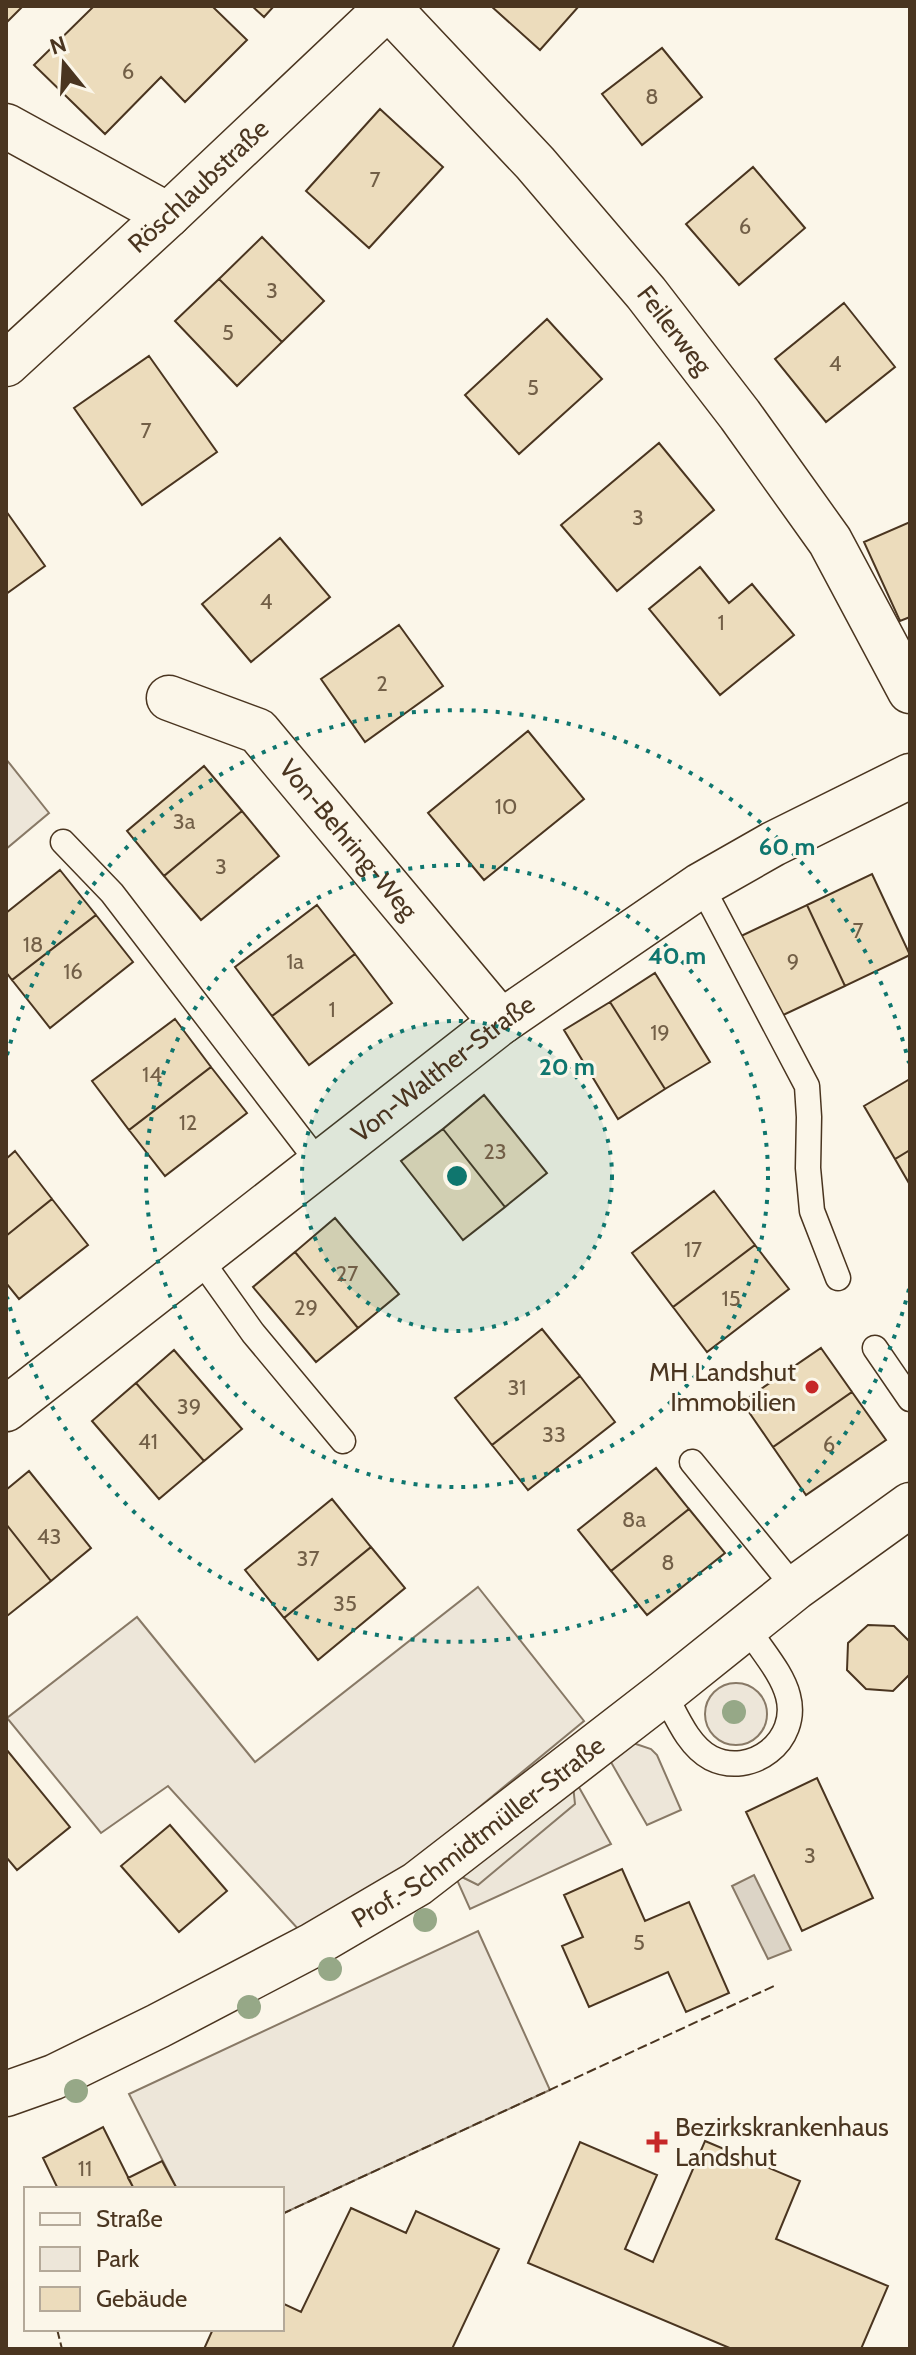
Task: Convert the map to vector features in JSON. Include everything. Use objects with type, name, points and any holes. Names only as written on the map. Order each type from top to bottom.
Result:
[{"type":"street","name":"Röschlaubstraße","points":[[6,364],[388,6]]},
{"type":"street","name":"Feilerweg","points":[[388,6],[535,163],[646,293],[712,378],[830,541],[910,691]]},
{"type":"street","points":[[6,126],[168,215]]},
{"type":"street","name":"Von-Behring-Weg","points":[[169,698],[258,731],[501,1022]]},
{"type":"street","name":"Von-Walther-Straße","points":[[6,1409],[501,1022],[701,885],[773,844],[910,776]]},
{"type":"street","name":"Prof.-Schmidtmüller-Straße","points":[[6,2094],[54,2077],[158,2026],[313,1945],[417,1884],[795,1588],[910,1505]]},
{"type":"lane","points":[[63,842],[112,893],[319,1163]]},
{"type":"lane","points":[[701,885],[807,1086],[812,1211],[838,1278]]},
{"type":"lane","points":[[198,1256],[253,1333],[343,1441]]},
{"type":"lane","points":[[875,1348],[910,1399]]},
{"type":"lane","points":[[692,1462],[795,1588]]},
{"type":"lane","points":[[664,1693],[693,1743],[709,1757],[729,1764],[749,1763],[769,1754],[783,1738],[790,1718],[789,1697],[780,1677],[747,1627]]},
{"type":"green space","points":[[6,759],[49,813],[6,849]]},
{"type":"green space","points":[[478,1587],[584,1721],[386,1884],[299,1930],[168,1786],[101,1833],[7,1718],[137,1617],[255,1762]]},
{"type":"green space","points":[[736,1683],[748,1685],[758,1692],[765,1702],[765,1726],[758,1736],[748,1743],[736,1745],[724,1743],[714,1736],[707,1726],[705,1714],[707,1702],[714,1692],[724,1685]]},
{"type":"green space","points":[[633,1743],[651,1749],[657,1755],[681,1810],[647,1825],[608,1757]]},
{"type":"green space","points":[[576,1782],[611,1844],[470,1909],[457,1880],[462,1877],[478,1884]]},
{"type":"green space","points":[[478,1931],[550,2090],[284,2213],[284,2187],[176,2187],[129,2094]]},
{"type":"shaded area","points":[[573,1785],[575,1804],[478,1885],[462,1877]]},
{"type":"shaded area","points":[[754,1875],[791,1950],[768,1959],[732,1886]]},
{"type":"building","points":[[6,6],[23,6],[6,23]]},
{"type":"building","points":[[94,6],[212,6],[247,40],[185,102],[161,77],[105,134],[34,65]]},
{"type":"building","points":[[252,6],[274,6],[264,17]]},
{"type":"building","points":[[491,6],[579,6],[540,50]]},
{"type":"building","points":[[662,48],[702,97],[642,145],[602,94]]},
{"type":"building","points":[[380,109],[443,167],[369,248],[306,191]]},
{"type":"building","points":[[753,167],[805,228],[739,285],[686,224]]},
{"type":"building","points":[[262,237],[324,301],[282,342],[219,279]]},
{"type":"building","points":[[219,279],[282,342],[237,386],[175,321]]},
{"type":"building","points":[[844,303],[895,367],[826,422],[775,359]]},
{"type":"building","points":[[547,319],[602,379],[519,454],[465,395]]},
{"type":"building","points":[[149,356],[217,452],[142,505],[74,408]]},
{"type":"building","points":[[659,443],[714,510],[617,591],[561,525]]},
{"type":"building","points":[[6,511],[45,566],[6,594]]},
{"type":"building","points":[[910,522],[910,617],[900,621],[864,542]]},
{"type":"building","points":[[280,538],[330,597],[251,662],[202,604]]},
{"type":"building","points":[[700,567],[729,603],[752,584],[794,635],[720,695],[649,609]]},
{"type":"building","points":[[399,625],[443,686],[365,742],[321,679]]},
{"type":"building","points":[[528,731],[584,799],[484,880],[428,813]]},
{"type":"building","points":[[204,766],[242,811],[164,876],[127,831]]},
{"type":"building","points":[[242,811],[279,856],[201,920],[164,876]]},
{"type":"building","points":[[60,870],[96,915],[12,980],[6,972],[6,913]]},
{"type":"building","points":[[872,874],[910,955],[845,986],[807,905]]},
{"type":"building","points":[[317,905],[355,954],[272,1016],[235,967]]},
{"type":"building","points":[[807,905],[845,986],[779,1017],[741,936]]},
{"type":"building","points":[[96,915],[133,962],[50,1028],[12,980]]},
{"type":"building","points":[[355,954],[392,1003],[309,1065],[272,1016]]},
{"type":"building","points":[[655,973],[710,1062],[665,1089],[610,1002]]},
{"type":"building","points":[[610,1002],[665,1089],[618,1119],[564,1030]]},
{"type":"building","points":[[175,1019],[211,1067],[129,1130],[92,1081]]},
{"type":"building","points":[[211,1067],[247,1113],[165,1176],[129,1130]]},
{"type":"building","points":[[910,1079],[910,1150],[895,1159],[864,1106]]},
{"type":"building","points":[[484,1095],[547,1173],[505,1207],[443,1129]]},
{"type":"building","points":[[443,1129],[505,1207],[463,1240],[401,1161]]},
{"type":"building","points":[[910,1150],[910,1185],[895,1159]]},
{"type":"building","points":[[15,1151],[52,1199],[6,1236],[6,1159]]},
{"type":"building","points":[[714,1191],[755,1245],[673,1307],[632,1253]]},
{"type":"building","points":[[52,1199],[88,1245],[19,1299],[6,1283],[6,1236]]},
{"type":"building","points":[[335,1218],[399,1294],[358,1328],[295,1252]]},
{"type":"building","points":[[755,1245],[789,1289],[707,1352],[673,1307]]},
{"type":"building","points":[[295,1252],[358,1328],[316,1362],[253,1287]]},
{"type":"building","points":[[542,1329],[580,1376],[492,1445],[455,1398]]},
{"type":"building","points":[[821,1348],[852,1392],[773,1447],[742,1402]]},
{"type":"building","points":[[174,1350],[242,1429],[204,1461],[136,1383]]},
{"type":"building","points":[[580,1376],[615,1422],[528,1490],[492,1445]]},
{"type":"building","points":[[136,1383],[204,1461],[159,1499],[92,1421]]},
{"type":"building","points":[[852,1392],[886,1440],[806,1495],[773,1447]]},
{"type":"building","points":[[656,1468],[689,1509],[611,1571],[578,1530]]},
{"type":"building","points":[[29,1471],[91,1548],[51,1581],[6,1524],[6,1490]]},
{"type":"building","points":[[332,1499],[371,1547],[284,1618],[245,1570]]},
{"type":"building","points":[[689,1509],[725,1553],[647,1615],[611,1571]]},
{"type":"building","points":[[6,1524],[51,1581],[7,1616],[6,1615]]},
{"type":"building","points":[[371,1547],[405,1588],[318,1660],[284,1618]]},
{"type":"building","points":[[868,1625],[894,1626],[910,1642],[910,1674],[893,1691],[866,1689],[847,1670],[848,1643]]},
{"type":"building","points":[[6,1749],[70,1827],[17,1870],[6,1857]]},
{"type":"building","points":[[817,1778],[873,1898],[802,1931],[746,1812]]},
{"type":"building","points":[[170,1825],[227,1891],[179,1932],[121,1866]]},
{"type":"building","points":[[622,1869],[645,1921],[689,1902],[729,1993],[686,2012],[668,1972],[589,2007],[562,1946],[583,1937],[564,1895]]},
{"type":"building","points":[[103,2127],[133,2187],[57,2187],[43,2158]]},
{"type":"building","points":[[705,2141],[800,2181],[776,2239],[888,2286],[861,2349],[732,2349],[528,2263],[580,2142],[657,2175],[625,2249],[653,2262]]},
{"type":"building","points":[[162,2161],[176,2187],[133,2187],[128,2178]]},
{"type":"building","points":[[351,2208],[406,2233],[416,2211],[499,2249],[452,2349],[204,2349],[212,2331],[284,2331],[284,2304],[301,2312]]},
{"type":"fence","points":[[284,2213],[774,1986]]},
{"type":"fence","points":[[58,2331],[62,2349]]},
{"type":"place","name":"MH Landshut Immobilien","points":[[812,1387]]},
{"type":"place","name":"Bezirkskrankenhaus Landshut","points":[[657,2142]]}]
